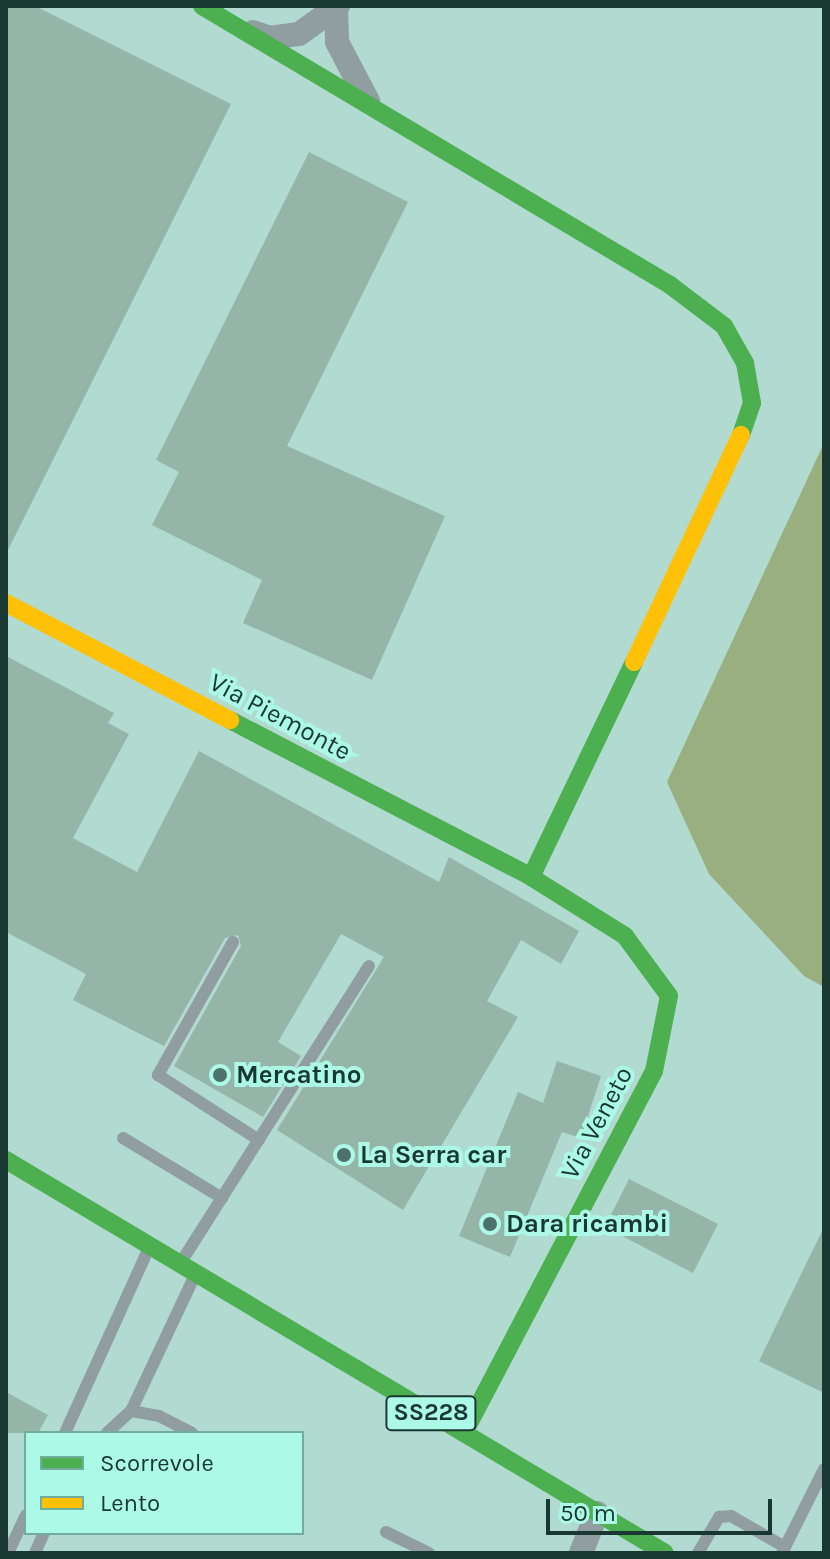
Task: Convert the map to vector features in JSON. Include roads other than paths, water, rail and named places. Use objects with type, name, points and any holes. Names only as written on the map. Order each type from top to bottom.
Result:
[{"type":"street","points":[[202,6],[670,285],[724,326],[745,363],[752,403],[740,439],[531,877]]},
{"type":"street","points":[[239,28],[270,38],[299,34],[337,7]]},
{"type":"street","points":[[337,7],[337,42],[352,80],[377,112]]},
{"type":"street","name":"Via Piemonte","points":[[6,603],[531,877]]},
{"type":"street","name":"Via Veneto","points":[[464,1433],[654,1071],[669,996],[625,936],[531,877]]},
{"type":"street","name":"SS228","points":[[6,1160],[665,1553]]},
{"type":"street","points":[[581,1553],[597,1513]]},
{"type":"lane","points":[[233,942],[158,1075],[259,1140]]},
{"type":"lane","points":[[109,1431],[131,1411],[188,1270],[222,1198],[369,966]]},
{"type":"lane","points":[[123,1138],[222,1198]]},
{"type":"lane","points":[[66,1431],[149,1247]]},
{"type":"lane","points":[[131,1411],[159,1416],[188,1431]]},
{"type":"lane","points":[[698,1553],[719,1517],[731,1516],[783,1550],[824,1469]]},
{"type":"lane","points":[[8,1553],[24,1519]]},
{"type":"lane","points":[[386,1532],[429,1553]]},
{"type":"place","name":"Mercatino","points":[[220,1075]]},
{"type":"place","name":"La Serra car","points":[[344,1155]]},
{"type":"place","name":"Dara ricambi","points":[[490,1224]]}]
